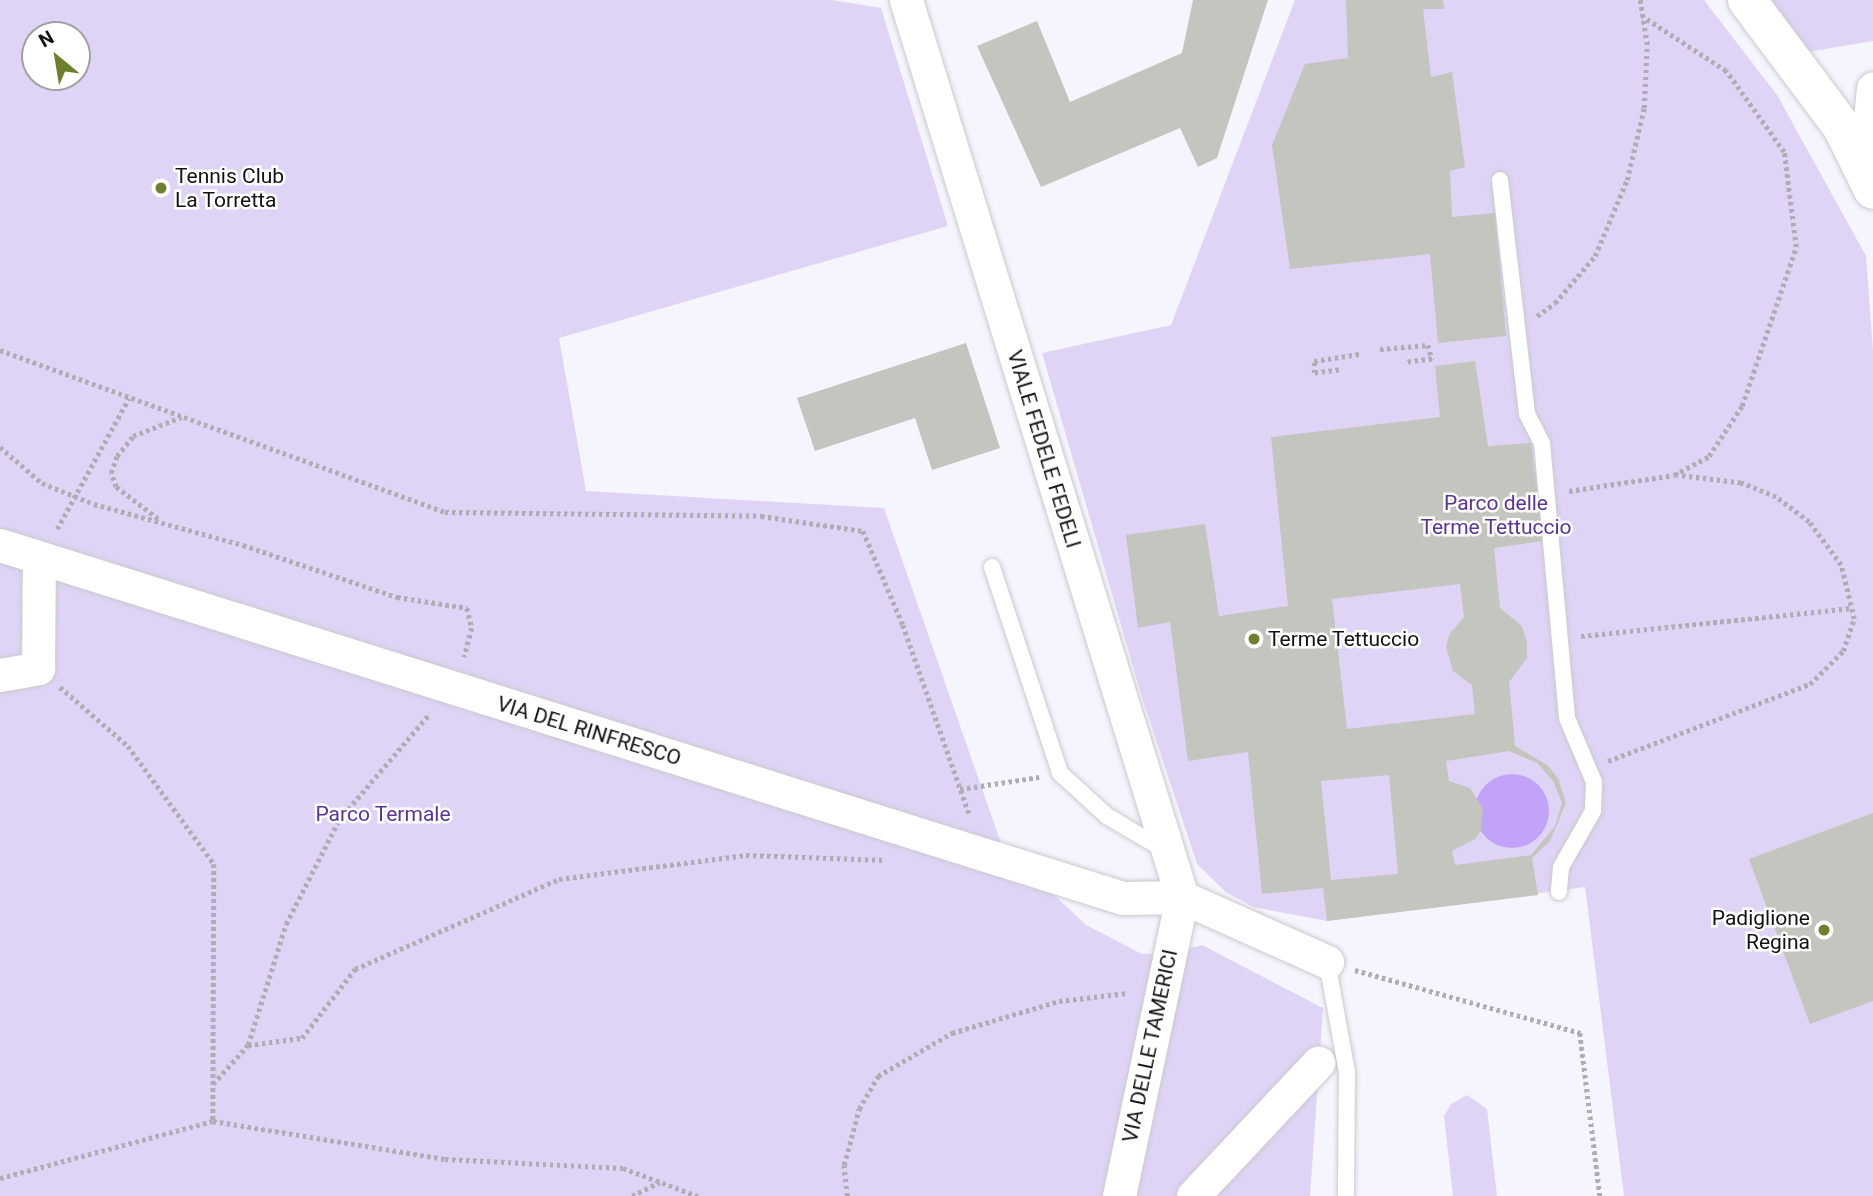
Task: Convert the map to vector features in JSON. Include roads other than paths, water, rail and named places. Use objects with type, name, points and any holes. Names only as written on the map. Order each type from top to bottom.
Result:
[{"type":"main road","points":[[1747,0],[1842,127],[1869,180]]},
{"type":"street","name":"VIALE FEDELE FEDELI","points":[[906,0],[1182,897]]},
{"type":"street","points":[[1869,180],[1873,88]]},
{"type":"street","name":"VIA DEL RINFRESCO","points":[[0,545],[50,563],[1122,898],[1182,897]]},
{"type":"street","points":[[0,675],[38,668],[50,563]]},
{"type":"street","points":[[1182,897],[1327,962]]},
{"type":"street","name":"VIA DELLE TAMERICI","points":[[1119,1196],[1160,989],[1182,897]]},
{"type":"street","points":[[1193,1196],[1318,1063]]},
{"type":"lane","points":[[1500,180],[1527,414],[1542,443],[1567,718],[1594,782],[1593,811],[1561,867],[1559,892]]},
{"type":"lane","points":[[992,567],[1060,773],[1107,816],[1168,852]]},
{"type":"lane","points":[[1327,962],[1347,1072],[1346,1196]]},
{"type":"place","name":"Tennis Club La Torretta","points":[[161,188]]},
{"type":"place","name":"Terme Tettuccio","points":[[1254,639]]},
{"type":"place","name":"Padiglione Regina","points":[[1824,930]]},
{"type":"park label","name":"Parco delle Terme Tettuccio","points":[[1496,515]]},
{"type":"park label","name":"Parco Termale","points":[[383,814]]}]
